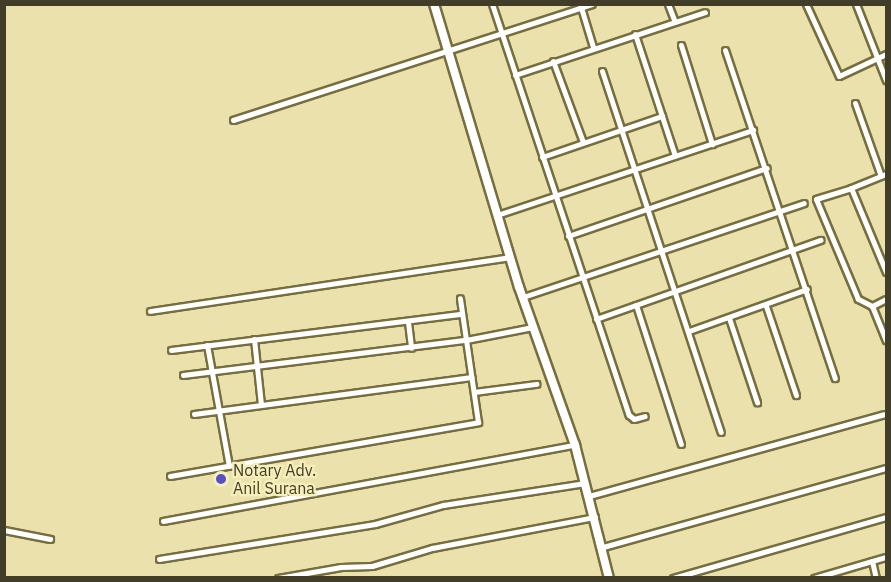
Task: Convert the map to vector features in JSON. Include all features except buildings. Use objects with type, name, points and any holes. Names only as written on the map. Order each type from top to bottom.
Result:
[{"type":"main road","points":[[434,4],[510,257],[575,445],[603,547],[609,578]]},
{"type":"street","points":[[492,4],[629,415],[634,419],[645,416]]},
{"type":"street","points":[[233,120],[592,4]]},
{"type":"street","points":[[669,4],[675,22]]},
{"type":"street","points":[[806,4],[839,76],[886,54]]},
{"type":"street","points":[[856,4],[886,80]]},
{"type":"street","points":[[580,6],[593,47]]},
{"type":"street","points":[[515,75],[593,47],[705,12]]},
{"type":"street","points":[[635,34],[675,156]]},
{"type":"street","points":[[681,45],[712,144]]},
{"type":"street","points":[[725,50],[795,249],[835,378]]},
{"type":"street","points":[[553,61],[583,142]]},
{"type":"street","points":[[602,71],[721,432]]},
{"type":"street","points":[[855,103],[884,175],[816,199],[858,299],[872,306],[886,340]]},
{"type":"street","points":[[542,157],[662,116]]},
{"type":"street","points":[[497,215],[753,130]]},
{"type":"street","points":[[568,236],[767,168]]},
{"type":"street","points":[[851,188],[886,272]]},
{"type":"street","points":[[523,297],[804,203]]},
{"type":"street","points":[[596,319],[820,240]]},
{"type":"street","points":[[150,311],[510,257]]},
{"type":"street","points":[[689,331],[766,306],[807,289]]},
{"type":"street","points":[[170,476],[478,422],[460,298]]},
{"type":"street","points":[[872,306],[886,298]]},
{"type":"street","points":[[636,305],[681,444]]},
{"type":"street","points":[[766,306],[796,395]]},
{"type":"street","points":[[171,350],[462,314]]},
{"type":"street","points":[[729,318],[757,402]]},
{"type":"street","points":[[408,322],[411,348]]},
{"type":"street","points":[[183,375],[411,348],[533,327]]},
{"type":"street","points":[[254,339],[261,405]]},
{"type":"street","points":[[207,345],[229,466]]},
{"type":"street","points":[[194,414],[472,377]]},
{"type":"street","points":[[474,392],[536,384]]},
{"type":"street","points":[[589,496],[884,414]]},
{"type":"street","points":[[163,521],[575,445]]},
{"type":"street","points":[[603,547],[886,468]]},
{"type":"street","points":[[159,560],[375,524],[443,505],[585,483]]},
{"type":"street","points":[[278,578],[341,567],[363,568],[432,548],[595,517]]},
{"type":"street","points":[[673,578],[886,517]]},
{"type":"street","points":[[4,530],[50,539]]},
{"type":"street","points":[[814,578],[886,557]]},
{"type":"street","points":[[872,561],[876,578]]},
{"type":"place","name":"Notary Adv. Anil Surana","points":[[221,479]]}]
